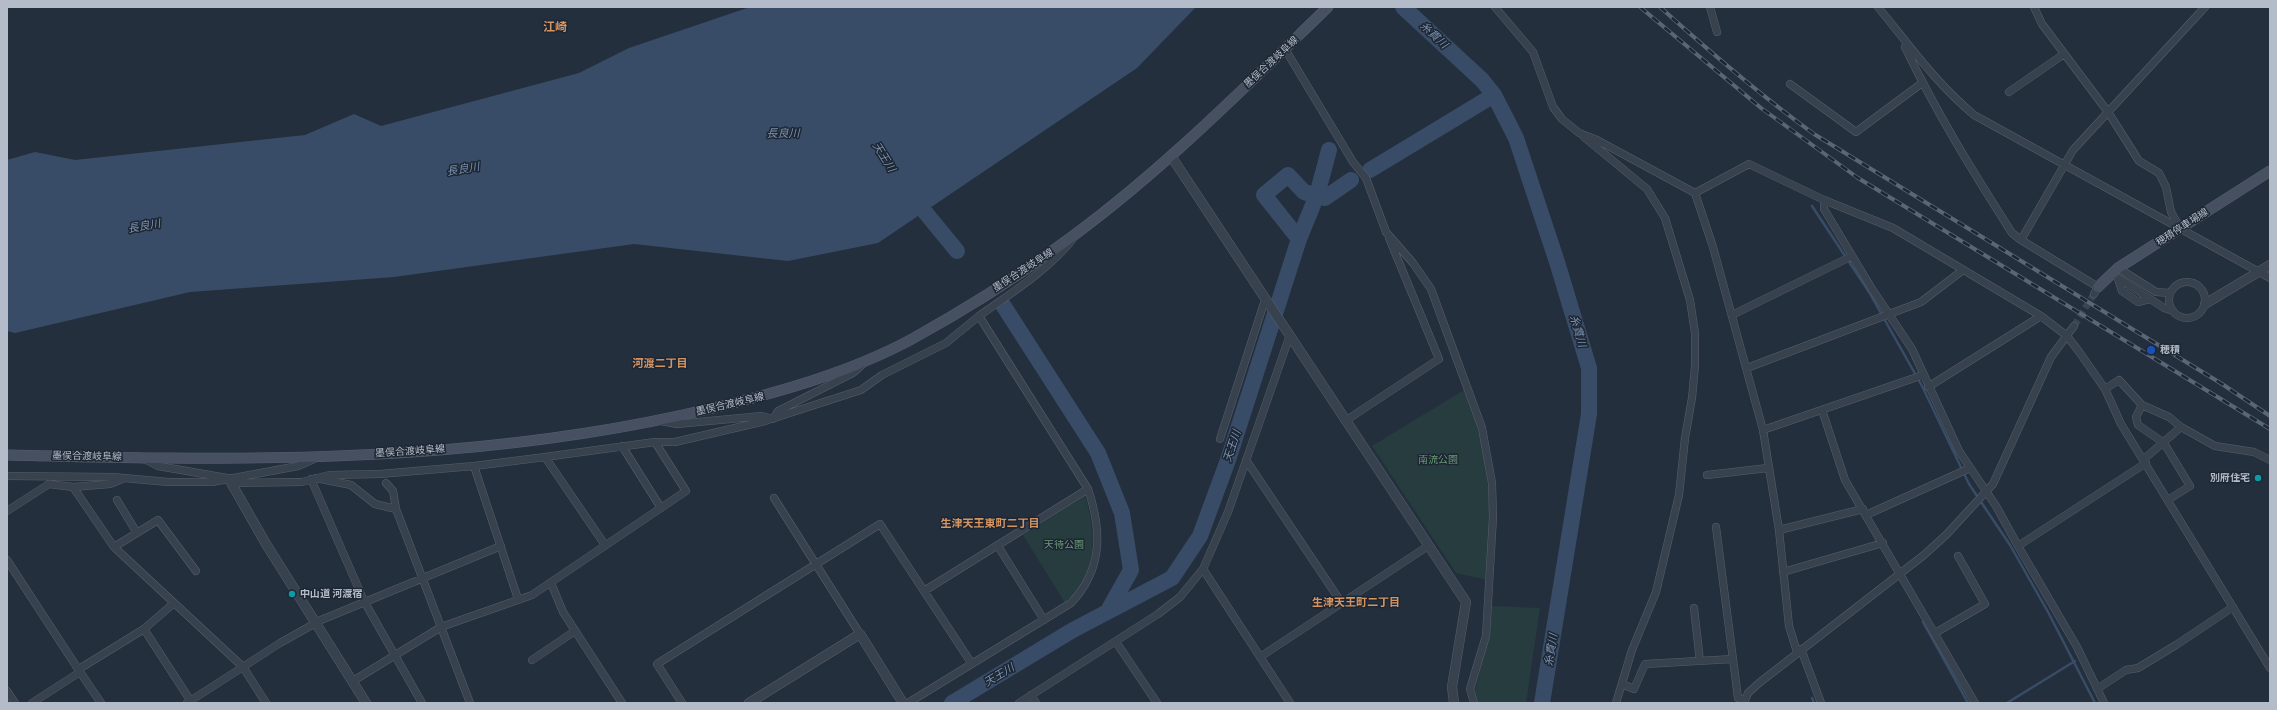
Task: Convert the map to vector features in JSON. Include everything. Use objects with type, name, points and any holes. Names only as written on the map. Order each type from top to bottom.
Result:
[{"type":"main road","name":"墨俣合渡岐阜線","points":[[7,455],[141,457],[322,456],[478,446],[539,440],[657,420],[770,394],[868,359],[911,340],[1054,250],[1171,156],[1328,7]]},
{"type":"main road","name":"穂積停車場線","points":[[2096,290],[2180,228],[2270,171]]},
{"type":"street","points":[[1495,7],[1533,52],[1553,107],[1562,119],[1647,189],[1665,218],[1690,300],[1695,333],[1695,366],[1679,495],[1656,592],[1632,650],[1616,703]]},
{"type":"street","points":[[1710,7],[1717,32]]},
{"type":"street","points":[[1878,7],[1901,38],[1948,93],[1974,115],[2270,278]]},
{"type":"street","points":[[2034,7],[2042,24],[2108,112],[2139,161],[2159,173],[2166,187],[2171,212],[2180,228]]},
{"type":"street","points":[[2021,240],[2073,150],[2205,7]]},
{"type":"street","points":[[1901,38],[1922,83],[1961,152],[2012,233],[2096,290]]},
{"type":"street","points":[[1284,49],[1353,162],[1366,178],[1386,232],[1439,359],[1344,421]]},
{"type":"street","points":[[2009,92],[2064,54]]},
{"type":"street","points":[[1790,84],[1856,132],[1922,83]]},
{"type":"street","points":[[1579,133],[1597,140],[1695,193],[1732,315],[1763,430],[1778,530],[1789,626],[1821,703]]},
{"type":"street","points":[[1171,156],[1344,421],[1466,602],[1452,687],[1454,703]]},
{"type":"street","points":[[1695,193],[1749,164],[1824,200],[1893,228],[2041,316],[2067,336],[2105,389],[2115,407],[2121,424],[2270,668]]},
{"type":"street","points":[[1824,200],[1824,209],[1888,314],[1912,349],[1928,387],[1953,438],[2077,647],[2104,703]]},
{"type":"street","points":[[7,476],[124,478],[168,482],[302,482],[329,475],[380,474],[474,466],[545,458],[655,442],[675,442],[773,419],[861,390],[882,375],[946,343],[1062,252],[1079,230]]},
{"type":"street","points":[[1386,232],[1413,262],[1431,289],[1477,411],[1487,453],[1493,501],[1490,579],[1486,636],[1470,689],[1474,703]]},
{"type":"street","points":[[1732,315],[1852,256]]},
{"type":"street","points":[[2116,274],[2164,308],[2183,317],[2190,318],[2200,312],[2205,304],[2270,264]]},
{"type":"street","points":[[1746,368],[1921,302],[1963,270]]},
{"type":"street","points":[[2116,274],[2156,292],[2170,294]]},
{"type":"street","points":[[2173,311],[2169,299],[2170,294],[2177,284],[2188,282],[2194,283],[2203,290],[2205,304]]},
{"type":"street","points":[[1220,439],[1267,304]]},
{"type":"street","points":[[908,703],[1071,603],[1080,594],[1094,566],[1098,552],[1095,511],[1088,489],[979,316]]},
{"type":"street","points":[[1928,387],[2041,316]]},
{"type":"street","points":[[1716,527],[1738,698],[1744,702],[1748,693],[1759,683],[1799,650],[1900,573],[1947,534],[1986,493],[1999,472],[2051,357],[2074,326]]},
{"type":"street","points":[[1019,703],[1116,642],[1180,597],[1203,569],[1225,520],[1288,335]]},
{"type":"street","points":[[773,419],[778,411],[853,373],[868,359]]},
{"type":"street","points":[[1763,430],[1923,375]]},
{"type":"street","points":[[2105,389],[2119,380],[2142,405],[2169,417],[2181,427],[2215,446],[2254,452],[2270,460]]},
{"type":"street","points":[[2142,405],[2136,418],[2138,425],[2164,442],[2190,486],[2168,500]]},
{"type":"street","points":[[1822,410],[1845,480],[1975,703]]},
{"type":"street","points":[[657,420],[677,424],[762,416],[773,419]]},
{"type":"street","points":[[2018,546],[2145,461],[2181,427]]},
{"type":"street","points":[[353,681],[441,627],[532,595],[686,491],[655,442]]},
{"type":"street","points":[[622,446],[661,508]]},
{"type":"street","points":[[141,457],[158,466],[230,481],[298,466],[322,456]]},
{"type":"street","points":[[545,458],[605,545]]},
{"type":"street","points":[[1246,460],[1341,602]]},
{"type":"street","points":[[474,466],[518,599]]},
{"type":"street","points":[[1707,475],[1768,468]]},
{"type":"street","points":[[1778,530],[1865,512],[1970,468]]},
{"type":"street","points":[[7,511],[49,484],[73,487],[110,484],[124,478]]},
{"type":"street","points":[[314,479],[351,485],[375,504],[396,509]]},
{"type":"street","points":[[314,479],[364,601],[422,703]]},
{"type":"street","points":[[230,481],[366,703]]},
{"type":"street","points":[[386,483],[393,491],[396,509],[470,703]]},
{"type":"street","points":[[73,487],[114,548],[243,667],[266,703]]},
{"type":"street","points":[[924,591],[1088,489]]},
{"type":"street","points":[[774,498],[817,564],[903,703]]},
{"type":"street","points":[[117,500],[138,533]]},
{"type":"street","points":[[114,548],[158,520],[196,571]]},
{"type":"street","points":[[682,703],[657,664],[880,524],[972,664]]},
{"type":"street","points":[[1783,572],[1883,543]]},
{"type":"street","points":[[144,629],[190,702],[280,643],[316,623],[364,601],[501,546]]},
{"type":"street","points":[[998,546],[1044,620]]},
{"type":"street","points":[[1260,657],[1341,602],[1428,546]]},
{"type":"street","points":[[1935,633],[1985,604],[1958,556]]},
{"type":"street","points":[[7,560],[101,703]]},
{"type":"street","points":[[1203,569],[1290,703]]},
{"type":"street","points":[[551,583],[563,612],[622,703]]},
{"type":"street","points":[[32,703],[144,629],[174,602]]},
{"type":"street","points":[[2097,690],[2126,670],[2138,668],[2176,645],[2233,607]]},
{"type":"street","points":[[1694,608],[1700,661]]},
{"type":"street","points":[[532,660],[575,631]]},
{"type":"street","points":[[749,703],[860,634]]},
{"type":"street","points":[[1116,642],[1158,703]]},
{"type":"street","points":[[1622,684],[1634,689],[1645,664],[1733,659]]},
{"type":"street","points":[[7,691],[15,703]]},
{"type":"street","points":[[1031,695],[1036,703]]},
{"type":"green space","name":"南流公園","points":[[1464,390],[1480,436],[1488,483],[1489,531],[1487,580],[1456,573],[1372,446]]},
{"type":"green space","name":"天待公園","points":[[1085,496],[1092,526],[1092,553],[1084,579],[1065,603],[1023,535]]},
{"type":"green space","points":[[1491,606],[1540,608],[1526,703],[1476,703],[1474,694],[1489,634]]},
{"type":"water","name":"長良川","points":[[750,7],[1196,7],[1137,68],[878,243],[788,261],[634,244],[394,277],[190,292],[15,333],[7,331],[7,160],[35,152],[75,160],[305,135],[354,114],[381,126],[579,73],[629,48]]},
{"type":"waterway","name":"糸貫川","points":[[1403,7],[1482,80],[1494,95],[1516,138],[1557,262],[1589,368],[1589,414],[1542,703]]},
{"type":"waterway","points":[[1370,170],[1494,95]]},
{"type":"waterway","name":"天王川","points":[[952,703],[1073,630],[1172,578],[1200,536],[1228,460],[1299,239],[1317,195],[1329,150]]},
{"type":"waterway","name":"天王川","points":[[1299,239],[1264,195],[1288,175],[1304,192],[1325,198],[1351,180]]},
{"type":"waterway","name":"天王川","points":[[911,195],[957,251]]},
{"type":"waterway","points":[[1812,206],[1869,292],[1922,386],[1969,484],[2010,545],[2048,612],[2095,703]]},
{"type":"waterway","name":"天王川","points":[[1003,305],[1098,453],[1122,513],[1131,570],[1108,611]]},
{"type":"waterway","points":[[1923,622],[1968,703]]},
{"type":"waterway","points":[[2007,703],[2075,661]]},
{"type":"waterway","points":[[1812,698],[1814,703]]},
{"type":"tunnel","points":[[2074,326],[2094,294]]},
{"type":"railway","points":[[1640,7],[1761,108],[1858,178],[2270,429]]},
{"type":"railway","points":[[1660,7],[1736,73],[1814,134],[2222,384],[2270,416]]},
{"type":"place","name":"穂積","points":[[2151,350]]},
{"type":"place","name":"別府住宅","points":[[2258,478]]},
{"type":"place","name":"中山道 河渡宿","points":[[292,594]]},
{"type":"district","name":"江崎","points":[[555,27]]},
{"type":"district","name":"河渡二丁目","points":[[660,363]]},
{"type":"district","name":"生津天王東町二丁目","points":[[990,523]]},
{"type":"district","name":"生津天王町二丁目","points":[[1356,602]]}]
